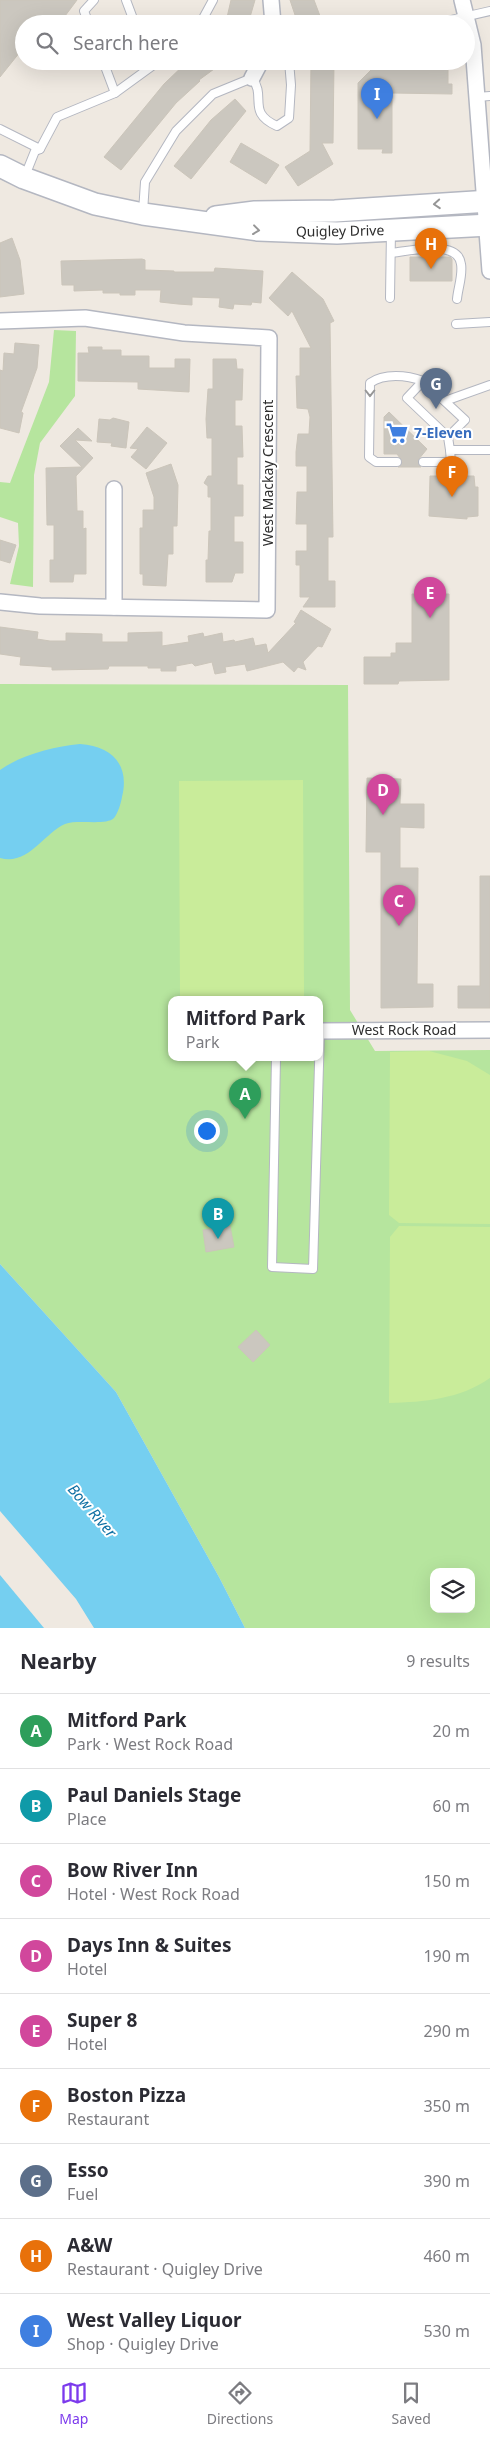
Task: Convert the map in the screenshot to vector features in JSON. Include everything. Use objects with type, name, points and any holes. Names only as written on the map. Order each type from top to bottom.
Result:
[{"type":"street","points":[[271,0],[272,15]]},
{"type":"street","points":[[462,0],[467,15]]},
{"type":"street","points":[[475,54],[484,96],[490,270]]},
{"type":"street","points":[[252,78],[256,70]]},
{"type":"street","name":"Quigley Drive","points":[[0,166],[24,178],[95,204],[143,214],[258,230],[296,233],[489,225]]},
{"type":"street","name":"Quigley Drive","points":[[191,220],[255,212],[335,211],[488,201]]},
{"type":"street","name":"West Mackay Crescent","points":[[0,321],[85,318],[184,333],[269,338],[267,610],[40,606],[0,602]]},
{"type":"street","points":[[114,489],[114,607]]},
{"type":"street","name":"West Rock Road","points":[[323,1031],[490,1030]]},
{"type":"lane","points":[[86,15],[84,11],[94,0]]},
{"type":"lane","points":[[126,0],[132,15]]},
{"type":"lane","points":[[205,15],[213,0]]},
{"type":"lane","points":[[472,15],[490,11]]},
{"type":"lane","points":[[106,70],[115,93]]},
{"type":"lane","points":[[24,178],[35,151],[40,149],[57,117],[115,93],[145,70]]},
{"type":"lane","points":[[143,214],[145,182],[176,131],[213,94],[252,78],[256,83],[260,113],[264,120],[277,126],[288,118],[291,85],[290,70]]},
{"type":"lane","points":[[0,129],[40,149]]},
{"type":"lane","points":[[390,298],[391,230]]},
{"type":"lane","points":[[391,253],[440,248],[452,251],[460,258],[462,266],[457,299]]},
{"type":"lane","points":[[456,324],[490,322]]},
{"type":"lane","points":[[397,462],[376,462],[369,457],[370,383],[378,378],[411,376],[424,381],[436,397],[465,420],[448,436]]},
{"type":"lane","points":[[423,462],[451,462],[448,436],[424,409],[407,398],[424,381]]},
{"type":"lane","points":[[447,405],[490,385]]},
{"type":"lane","points":[[450,450],[490,450]]},
{"type":"lane","points":[[276,1061],[272,1267],[313,1268],[318,1061]]},
{"type":"green space","points":[[54,330],[76,331],[75,396],[40,443],[34,475],[33,587],[10,584],[19,546],[18,523],[0,517],[0,482],[10,483],[49,382]]},
{"type":"green space","points":[[0,684],[348,685],[350,1010],[375,1051],[490,1050],[490,1628],[245,1628],[219,1577],[116,1392],[0,1264]]},
{"type":"green space","points":[[303,780],[304,996],[180,996],[179,781]]},
{"type":"green space","points":[[429,1051],[467,1061],[490,1075],[490,1224],[399,1223],[389,1215],[390,1052]]},
{"type":"green space","points":[[399,1226],[490,1227],[490,1378],[466,1391],[441,1398],[389,1403],[390,1237]]},
{"type":"water","points":[[80,744],[109,753],[121,767],[124,786],[120,805],[114,818],[105,822],[65,824],[27,853],[10,859],[0,858],[0,770],[9,764],[38,752]]},
{"type":"water","name":"Bow River","points":[[0,1264],[116,1392],[219,1577],[245,1628],[94,1628],[76,1599],[0,1511]]},
{"type":"water","points":[[0,1575],[44,1628],[0,1628]]},
{"type":"building","points":[[0,0],[77,0],[66,15],[15,15],[15,58],[0,77]]},
{"type":"building","points":[[231,0],[255,0],[251,15],[228,15]]},
{"type":"building","points":[[290,0],[314,0],[320,15],[295,15]]},
{"type":"building","points":[[179,70],[213,70],[199,80],[176,103],[121,170],[104,157],[164,84]]},
{"type":"building","points":[[311,70],[334,70],[333,143],[322,143],[333,164],[298,186],[285,167],[310,151]]},
{"type":"building","points":[[371,70],[448,70],[448,84],[452,84],[452,94],[392,93],[392,153],[382,153],[383,149],[358,149],[358,83]]},
{"type":"building","points":[[235,99],[246,111],[191,179],[174,166],[211,120]]},
{"type":"building","points":[[241,143],[279,165],[266,184],[230,162]]},
{"type":"building","points":[[12,238],[20,260],[24,294],[0,297],[0,243]]},
{"type":"building","points":[[410,257],[450,257],[452,259],[452,281],[410,281]]},
{"type":"building","points":[[145,260],[145,270],[214,272],[215,268],[263,271],[261,303],[252,302],[251,305],[234,304],[233,309],[219,307],[220,298],[192,297],[192,305],[178,304],[160,302],[161,290],[135,290],[135,295],[120,295],[120,293],[103,293],[103,290],[74,291],[74,285],[62,285],[61,261]]},
{"type":"building","points":[[292,272],[323,299],[334,321],[330,323],[333,537],[328,537],[328,581],[335,581],[335,607],[303,607],[310,597],[300,597],[300,565],[296,565],[296,551],[307,551],[307,524],[296,524],[297,492],[307,492],[307,466],[296,466],[296,452],[298,434],[309,434],[310,417],[308,409],[297,408],[296,376],[300,376],[300,348],[311,348],[292,311],[288,316],[269,298]]},
{"type":"building","points":[[15,343],[39,345],[37,368],[21,412],[23,413],[19,433],[0,428],[0,370],[3,371],[4,353],[14,354]]},
{"type":"building","points":[[88,347],[102,347],[102,350],[121,350],[121,356],[149,356],[149,368],[175,368],[175,359],[190,359],[189,392],[138,389],[138,382],[78,381],[78,353],[89,353]]},
{"type":"building","points":[[213,359],[236,359],[237,369],[243,369],[242,400],[235,400],[235,426],[242,426],[243,457],[237,457],[237,485],[243,485],[243,516],[234,516],[234,542],[243,542],[243,573],[235,573],[232,582],[206,582],[206,560],[208,560],[209,531],[211,531],[211,497],[208,497],[208,486],[204,483],[208,476],[212,476],[212,438],[207,438],[206,419],[208,389],[213,389]]},
{"type":"building","name":"7-Eleven","points":[[389,412],[427,449],[418,460],[421,467],[398,467],[403,462],[397,454],[384,454],[384,417]]},
{"type":"building","points":[[113,418],[129,422],[126,448],[111,446],[112,443],[97,442],[99,419],[110,420]]},
{"type":"building","points":[[147,427],[167,443],[146,469],[131,457],[138,449],[130,448]]},
{"type":"building","points":[[78,428],[92,441],[75,440],[93,458],[76,476],[77,511],[83,511],[83,529],[86,528],[86,574],[74,574],[73,582],[50,582],[50,560],[54,560],[54,525],[47,525],[46,468],[82,467],[60,446]]},
{"type":"building","points":[[171,464],[178,485],[177,526],[173,526],[173,554],[168,554],[166,586],[143,585],[143,574],[140,574],[140,528],[143,528],[143,510],[154,510],[154,497],[146,473]]},
{"type":"building","points":[[430,476],[474,476],[475,487],[478,487],[478,516],[467,517],[467,519],[429,516]]},
{"type":"building","points":[[0,540],[16,545],[10,563],[0,560]]},
{"type":"building","points":[[412,594],[449,594],[449,680],[399,681],[398,684],[364,684],[364,657],[391,657],[391,653],[396,653],[396,643],[412,643]]},
{"type":"building","points":[[301,610],[331,629],[322,647],[318,646],[303,662],[306,670],[298,667],[294,672],[283,662],[247,671],[245,664],[225,667],[226,672],[215,674],[212,662],[195,666],[192,663],[176,666],[176,671],[161,671],[161,668],[148,668],[148,666],[109,666],[108,669],[52,670],[52,667],[20,665],[21,657],[0,654],[0,627],[38,632],[37,639],[50,641],[66,641],[66,633],[102,634],[102,642],[128,642],[128,633],[162,632],[162,646],[189,642],[188,636],[203,633],[204,637],[222,633],[223,642],[234,640],[235,642],[253,638],[255,646],[266,644],[268,653],[296,623],[294,622]]},
{"type":"building","points":[[367,778],[401,779],[400,804],[424,804],[424,828],[400,827],[400,868],[418,868],[417,984],[433,984],[433,1007],[381,1008],[381,852],[366,852]]},
{"type":"building","points":[[480,876],[490,876],[490,1008],[458,1008],[458,986],[480,986]]},
{"type":"building","points":[[230,1226],[234,1247],[206,1252],[203,1230]]},
{"type":"building","points":[[256,1330],[270,1345],[253,1362],[238,1347]]},
{"type":"place","name":"West Valley Liquor","points":[[377,119]]},
{"type":"place","name":"A&W","points":[[431,269]]},
{"type":"place","name":"Esso","points":[[436,409]]},
{"type":"place","name":"7-Eleven","points":[[397,433]]},
{"type":"place","name":"Boston Pizza","points":[[452,497]]},
{"type":"place","name":"Super 8","points":[[430,618]]},
{"type":"place","name":"Days Inn & Suites","points":[[383,815]]},
{"type":"place","name":"Bow River Inn","points":[[399,926]]},
{"type":"place","name":"Mitford Park","points":[[245,1119]]},
{"type":"place","name":"Paul Daniels Stage","points":[[218,1239]]}]
